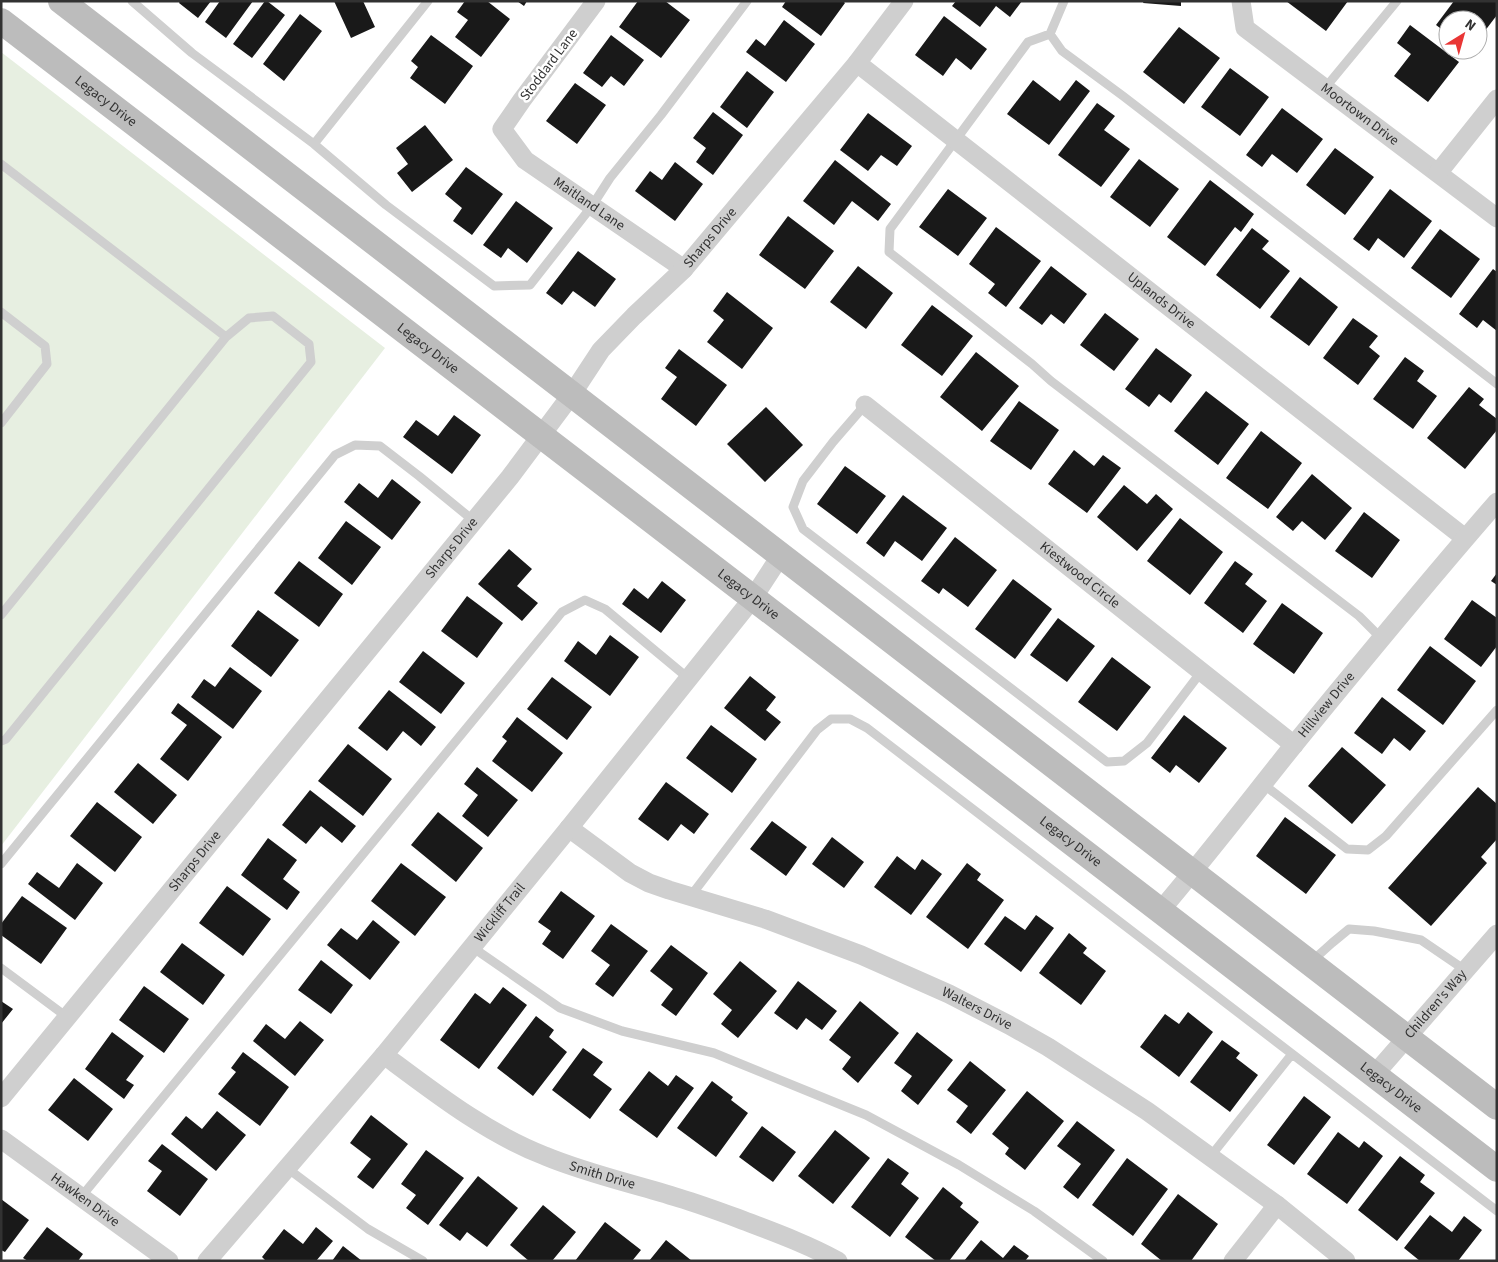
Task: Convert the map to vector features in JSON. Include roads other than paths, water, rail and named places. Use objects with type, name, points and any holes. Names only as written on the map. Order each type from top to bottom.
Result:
[{"type":"main road","points":[[62,1],[1497,1107]]},
{"type":"main road","name":"Legacy Drive","points":[[1,21],[1497,1169]]},
{"type":"street","name":"Stoddard Lane","points":[[502,129],[596,1]]},
{"type":"street","name":"Sharps Drive","points":[[1,1098],[474,522],[572,394],[601,350],[684,269],[857,63],[904,1]]},
{"type":"street","name":"Moortown Drive","points":[[1241,1],[1244,28],[1497,218]]},
{"type":"street","name":"Uplands Drive","points":[[857,63],[1465,538]]},
{"type":"street","points":[[1438,173],[1497,99]]},
{"type":"street","name":"Maitland Lane","points":[[502,129],[525,160],[684,269]]},
{"type":"street","name":"Kiestwood Circle","points":[[865,405],[1294,745]]},
{"type":"street","name":"Hillview Drive","points":[[1160,911],[1294,745],[1497,502]]},
{"type":"street","name":"Wickliff Trail","points":[[207,1261],[384,1055],[569,828],[753,598],[780,556]]},
{"type":"street","name":"Walters Drive","points":[[569,828],[630,873],[649,883],[765,919],[861,955],[949,994],[1009,1025],[1048,1047],[1147,1111],[1277,1205],[1346,1261]]},
{"type":"street","name":"Children's Way","points":[[1374,1075],[1497,934]]},
{"type":"street","name":"Smith Drive","points":[[384,1055],[453,1105],[518,1145],[577,1168],[690,1201],[791,1238],[813,1247],[838,1261]]},
{"type":"street","name":"Hawken Drive","points":[[1,1139],[169,1261]]},
{"type":"street","points":[[1233,1261],[1277,1205]]},
{"type":"lane","points":[[132,1],[192,53],[314,144],[386,205],[494,286],[530,285],[747,1]]},
{"type":"lane","points":[[314,144],[428,1]]},
{"type":"lane","points":[[1064,1],[1050,34],[1028,42],[890,229],[889,252],[1032,364],[1050,381],[1359,616],[1382,639]]},
{"type":"lane","points":[[1325,88],[1397,1]]},
{"type":"lane","points":[[1050,34],[1062,50],[1497,384]]},
{"type":"lane","points":[[1,164],[226,337]]},
{"type":"lane","points":[[1,312],[45,346],[47,364],[1,423]]},
{"type":"lane","points":[[1,615],[226,337],[249,318],[273,316],[309,344],[311,362],[6,739],[1,741]]},
{"type":"lane","points":[[865,405],[803,481],[793,507],[803,529],[1107,762],[1124,761],[1147,743],[1201,672]]},
{"type":"lane","points":[[1,864],[335,454],[355,445],[380,446],[474,522]]},
{"type":"lane","points":[[81,1197],[562,612],[584,600],[605,609],[688,678]]},
{"type":"lane","points":[[1263,784],[1347,849],[1368,850],[1386,836],[1497,710]]},
{"type":"lane","points":[[690,897],[817,730],[831,719],[850,719],[867,728],[1497,1211]]},
{"type":"lane","points":[[1310,963],[1349,929],[1374,931],[1421,940],[1465,970]]},
{"type":"lane","points":[[472,947],[560,1008],[622,1031],[714,1053],[866,1115],[959,1164],[1034,1211],[1103,1261]]},
{"type":"lane","points":[[1,968],[68,1017]]},
{"type":"lane","points":[[1210,1157],[1292,1054]]},
{"type":"lane","points":[[287,1168],[368,1229],[423,1261]]}]
